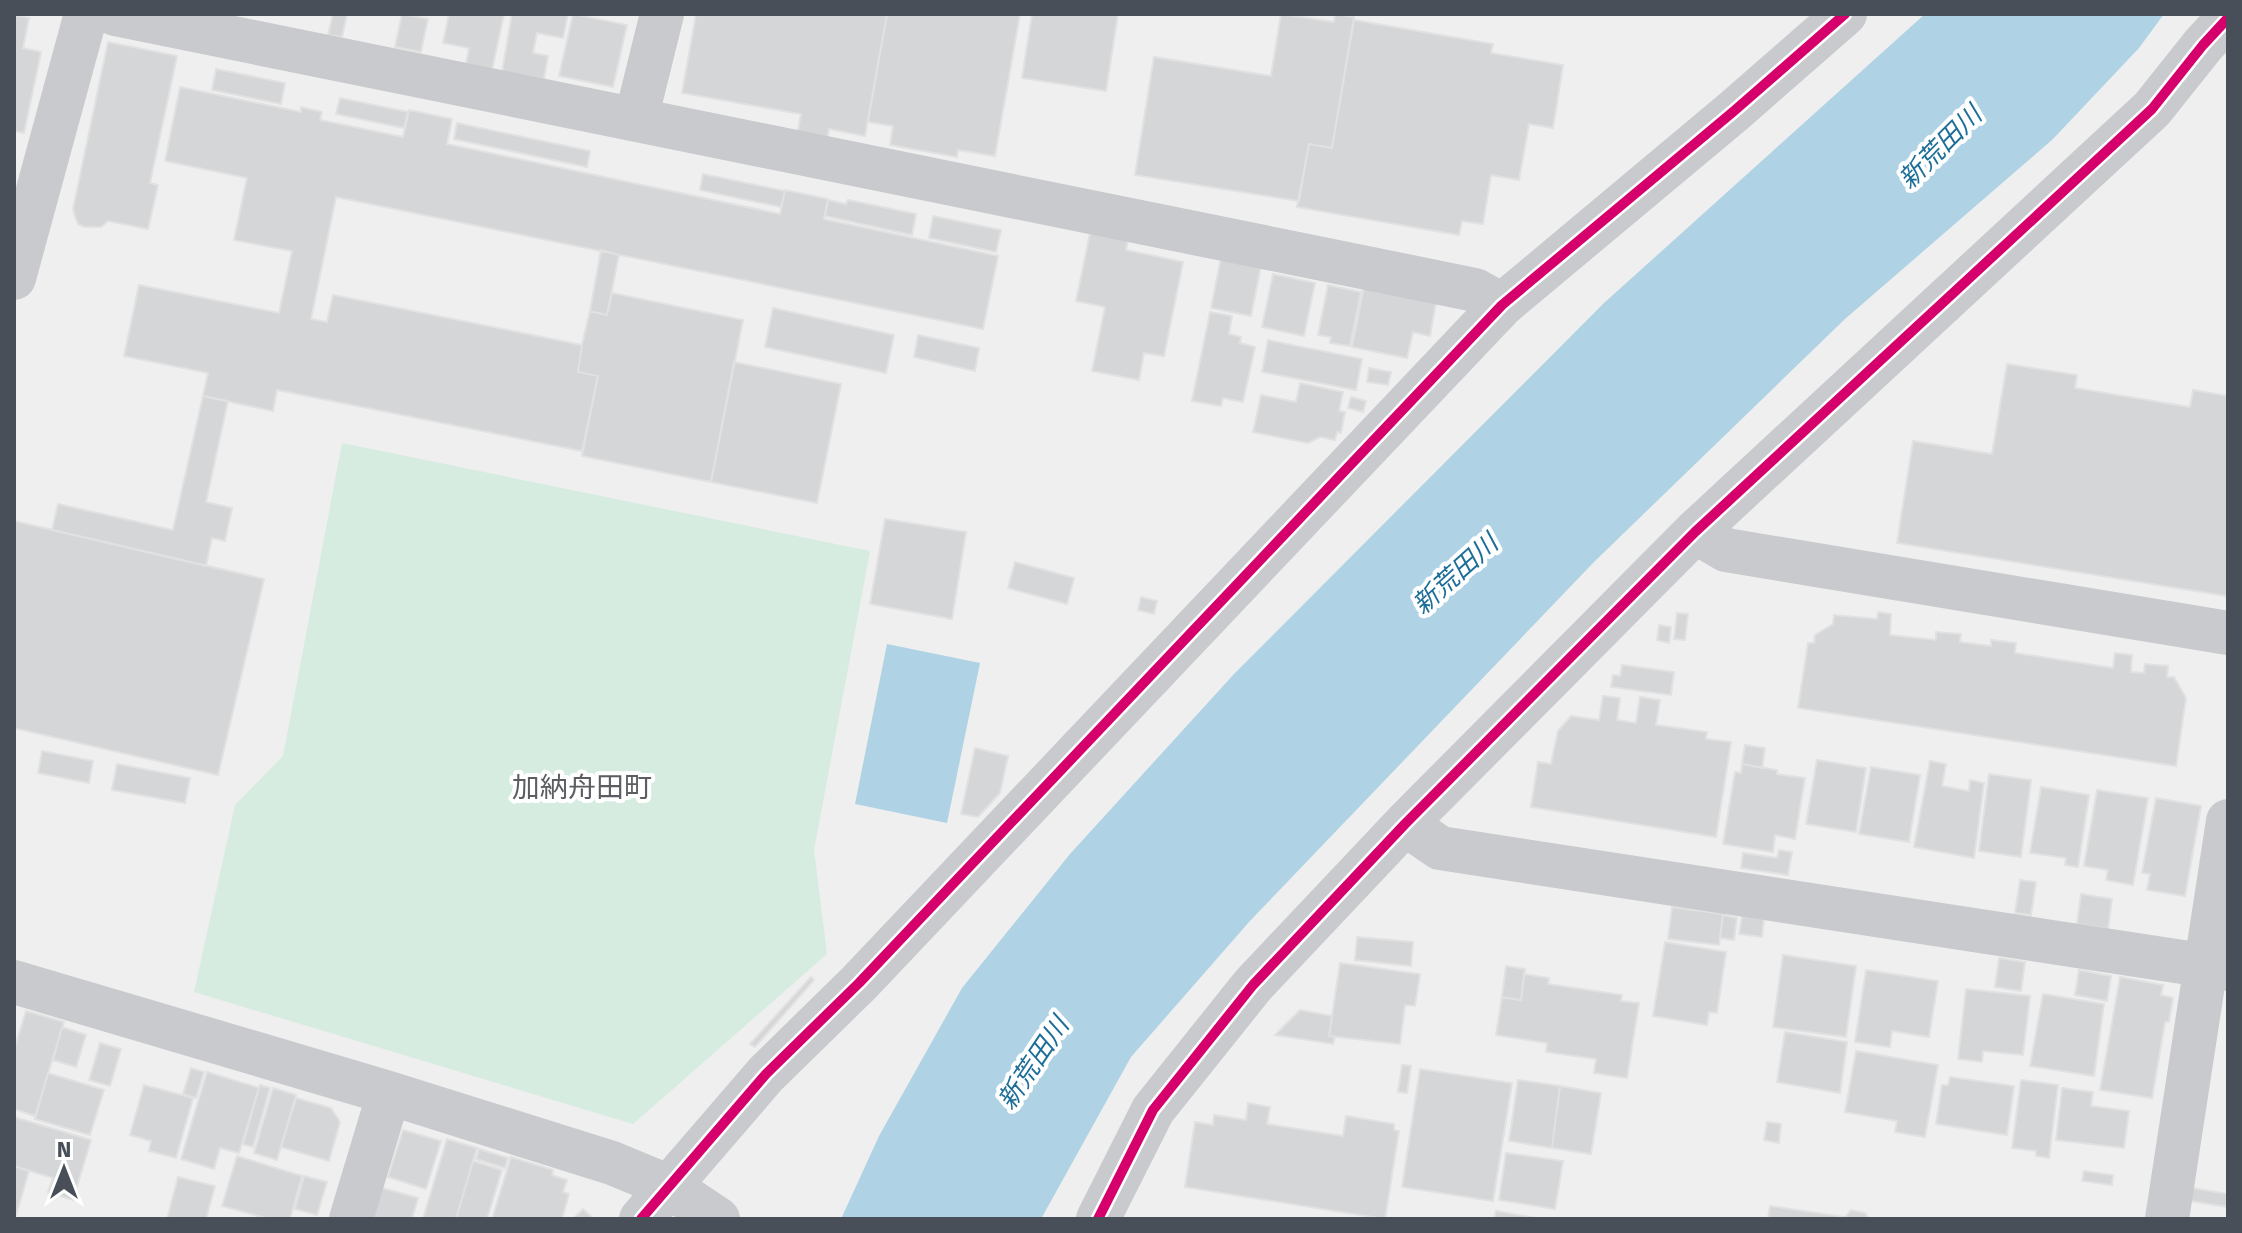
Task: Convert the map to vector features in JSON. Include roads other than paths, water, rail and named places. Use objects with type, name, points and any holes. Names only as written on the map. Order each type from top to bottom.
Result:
[{"type":"street","points":[[14,278],[86,14]]},
{"type":"street","points":[[115,14],[1475,290],[1502,305]]},
{"type":"street","points":[[636,119],[662,14]]},
{"type":"street","points":[[641,1219],[766,1074],[859,983],[1502,305],[1845,14]]},
{"type":"street","points":[[1102,1218],[1153,1110],[1253,985],[1405,824],[1695,532],[2152,109],[2228,18]]},
{"type":"street","points":[[1695,532],[1726,550],[2228,633]]},
{"type":"street","points":[[2167,1219],[2217,968],[2228,821]]},
{"type":"street","points":[[1405,824],[1440,848],[2217,968]]},
{"type":"street","points":[[14,982],[612,1163],[670,1187],[718,1219]]},
{"type":"street","points":[[351,1219],[389,1093]]},
{"type":"water","name":"新荒田川","points":[[1925,14],[2164,14],[2139,48],[2053,139],[1845,319],[1594,562],[1249,922],[1131,1057],[1041,1219],[841,1219],[879,1136],[962,988],[1070,854],[1234,674],[1604,303]]},
{"type":"water","points":[[887,644],[980,663],[947,823],[855,804]]},
{"type":"district","name":"加納舟田町","points":[[582,787]]}]
